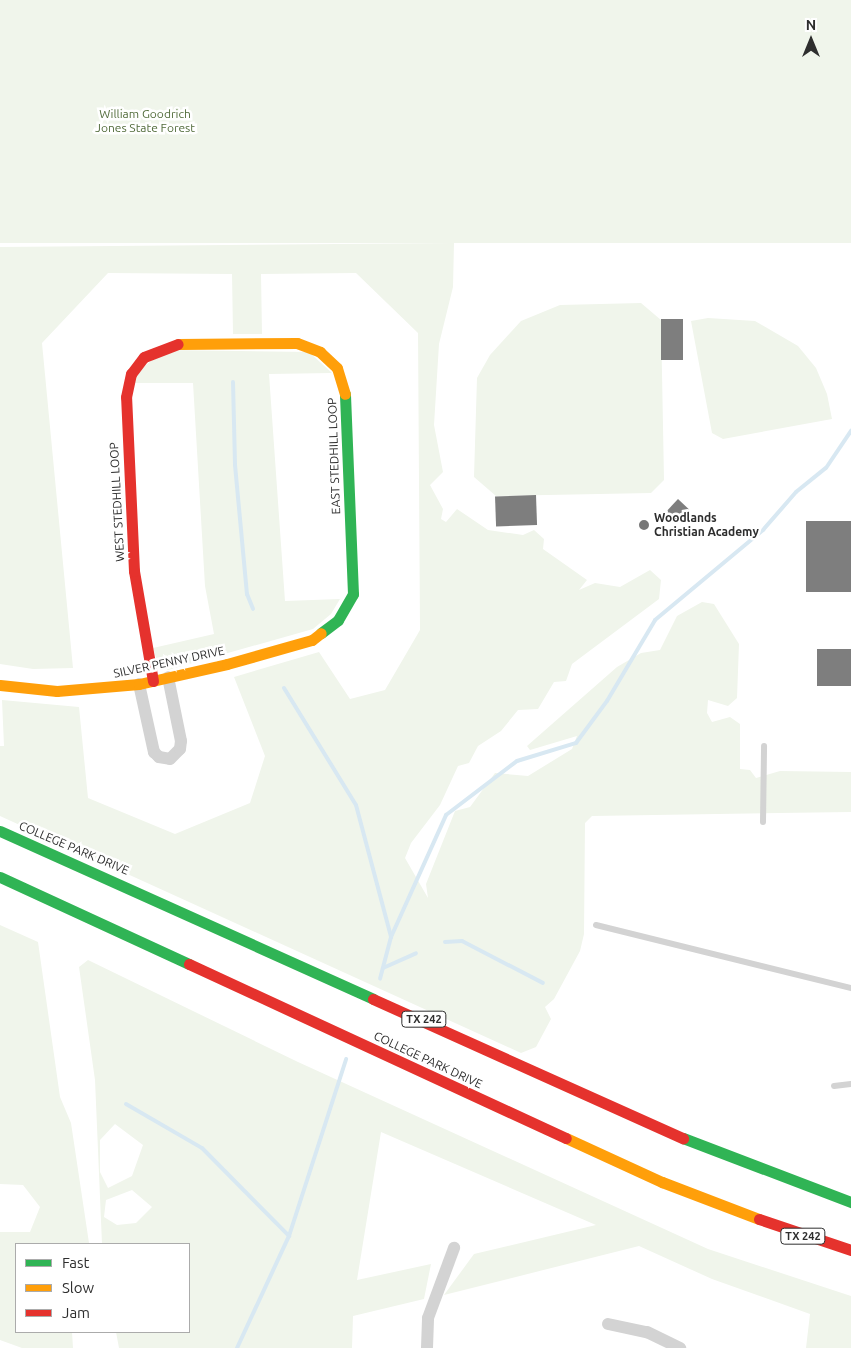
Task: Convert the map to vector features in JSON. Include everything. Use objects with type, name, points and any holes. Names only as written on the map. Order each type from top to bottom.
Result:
[{"type":"main road","name":"EAST STEDHILL LOOP","points":[[172,344],[297,343],[320,352],[337,368],[346,388],[353,594],[338,620],[312,640]]},
{"type":"main road","name":"WEST STEDHILL LOOP","points":[[153,681],[134,571],[126,397],[131,374],[144,357],[172,344]]},
{"type":"main road","name":"SILVER PENNY DRIVE","points":[[0,685],[57,691],[139,684],[312,640]]},
{"type":"main road","name":"COLLEGE PARK DRIVE","points":[[0,831],[681,1137],[851,1202]]},
{"type":"main road","name":"COLLEGE PARK DRIVE","points":[[0,877],[662,1182],[824,1244],[851,1250]]},
{"type":"street","points":[[139,684],[154,752],[159,758],[170,759],[180,749],[181,741],[168,677]]},
{"type":"street","points":[[427,1348],[428,1318],[454,1248]]},
{"type":"street","points":[[608,1324],[647,1332],[680,1348]]},
{"type":"lane","points":[[763,822],[764,746]]},
{"type":"lane","points":[[596,925],[851,988]]},
{"type":"lane","points":[[834,1086],[851,1084]]},
{"type":"green space","name":"William Goodrich Jones State Forest","points":[[0,0],[851,0],[851,243],[0,243]]},
{"type":"green space","points":[[454,243],[453,287],[439,344],[434,425],[443,472],[430,485],[443,509],[441,519],[446,522],[457,509],[488,530],[523,535],[534,530],[544,539],[543,549],[587,580],[579,590],[595,583],[620,587],[650,570],[661,580],[659,599],[572,664],[566,681],[554,682],[538,709],[518,710],[501,731],[478,746],[469,763],[458,766],[440,805],[411,843],[405,858],[428,898],[426,884],[455,811],[470,807],[495,773],[528,776],[572,749],[577,736],[530,750],[527,746],[617,667],[641,653],[660,650],[677,616],[702,602],[714,604],[739,644],[737,698],[728,706],[708,700],[707,713],[712,722],[730,717],[740,724],[740,769],[750,770],[756,778],[780,771],[851,772],[851,812],[592,816],[585,823],[584,934],[580,951],[554,999],[545,1007],[551,1019],[536,1047],[521,1053],[0,816],[0,746],[4,746],[2,700],[79,707],[88,798],[175,834],[250,803],[265,756],[234,677],[319,652],[350,699],[385,690],[420,630],[418,333],[356,273],[261,274],[262,334],[233,334],[232,274],[108,273],[42,343],[73,668],[33,669],[0,664],[0,247]]},
{"type":"green space","points":[[641,303],[661,320],[664,480],[651,493],[496,496],[474,477],[477,378],[490,355],[521,321],[560,305]]},
{"type":"green space","points":[[708,318],[755,321],[798,346],[816,368],[827,394],[832,419],[723,439],[712,433],[691,321]]},
{"type":"green space","points":[[165,350],[309,352],[332,373],[269,374],[285,601],[340,599],[331,614],[313,629],[168,670],[158,664],[153,648],[214,634],[205,586],[193,383],[133,383],[137,372]]},
{"type":"green space","points":[[0,925],[38,942],[60,1097],[71,1123],[89,1243],[15,1243],[15,1333],[72,1333],[73,1348],[22,1348],[0,1340],[0,1232],[30,1232],[40,1207],[23,1185],[0,1184]]},
{"type":"green space","points":[[88,960],[298,1062],[708,1249],[851,1296],[851,1348],[806,1348],[810,1314],[712,1279],[639,1246],[444,1295],[474,1254],[596,1225],[381,1132],[357,1280],[431,1264],[424,1299],[353,1316],[352,1348],[119,1348],[116,1333],[190,1333],[190,1243],[102,1243],[95,1080],[79,967]],"holes":[[[115,1124],[143,1145],[132,1176],[108,1188],[100,1172],[100,1140]],[[132,1190],[152,1207],[136,1223],[117,1225],[104,1217],[106,1200]]]},
{"type":"building","points":[[661,319],[683,319],[683,360],[661,360]]},
{"type":"building","points":[[536,495],[537,525],[496,526],[495,496]]},
{"type":"building","points":[[678,499],[690,510],[678,522],[666,511]]},
{"type":"building","points":[[806,521],[851,521],[851,592],[806,592]]},
{"type":"building","points":[[817,649],[851,649],[851,686],[817,686]]},
{"type":"waterway","points":[[233,382],[235,465],[247,594],[253,609]]},
{"type":"waterway","points":[[391,937],[446,815],[517,761],[576,743],[607,701],[655,620],[763,530],[796,492],[826,468],[851,431]]},
{"type":"waterway","points":[[284,688],[356,805],[391,937],[380,979]]},
{"type":"waterway","points":[[445,942],[462,941],[543,983]]},
{"type":"waterway","points":[[383,968],[416,953]]},
{"type":"waterway","points":[[237,1348],[289,1236],[346,1059]]},
{"type":"waterway","points":[[126,1104],[202,1148],[289,1236]]},
{"type":"traffic: fast","points":[[321,633],[338,620],[353,594],[345,394]]},
{"type":"traffic: fast","points":[[0,831],[373,999]]},
{"type":"traffic: fast","points":[[0,877],[189,964]]},
{"type":"traffic: fast","points":[[683,1138],[851,1202]]},
{"type":"traffic: slow","points":[[178,344],[297,343],[320,352],[337,368],[345,394]]},
{"type":"traffic: slow","points":[[0,685],[57,691],[139,684],[227,664],[312,640],[321,633]]},
{"type":"traffic: slow","points":[[566,1138],[662,1182],[759,1219]]},
{"type":"traffic: jam","points":[[153,681],[134,571],[126,397],[131,374],[144,357],[178,344]]},
{"type":"traffic: jam","points":[[189,964],[566,1138]]},
{"type":"traffic: jam","points":[[373,999],[683,1138]]},
{"type":"traffic: jam","points":[[759,1219],[851,1250]]},
{"type":"place","name":"Woodlands Christian Academy","points":[[644,525]]}]
